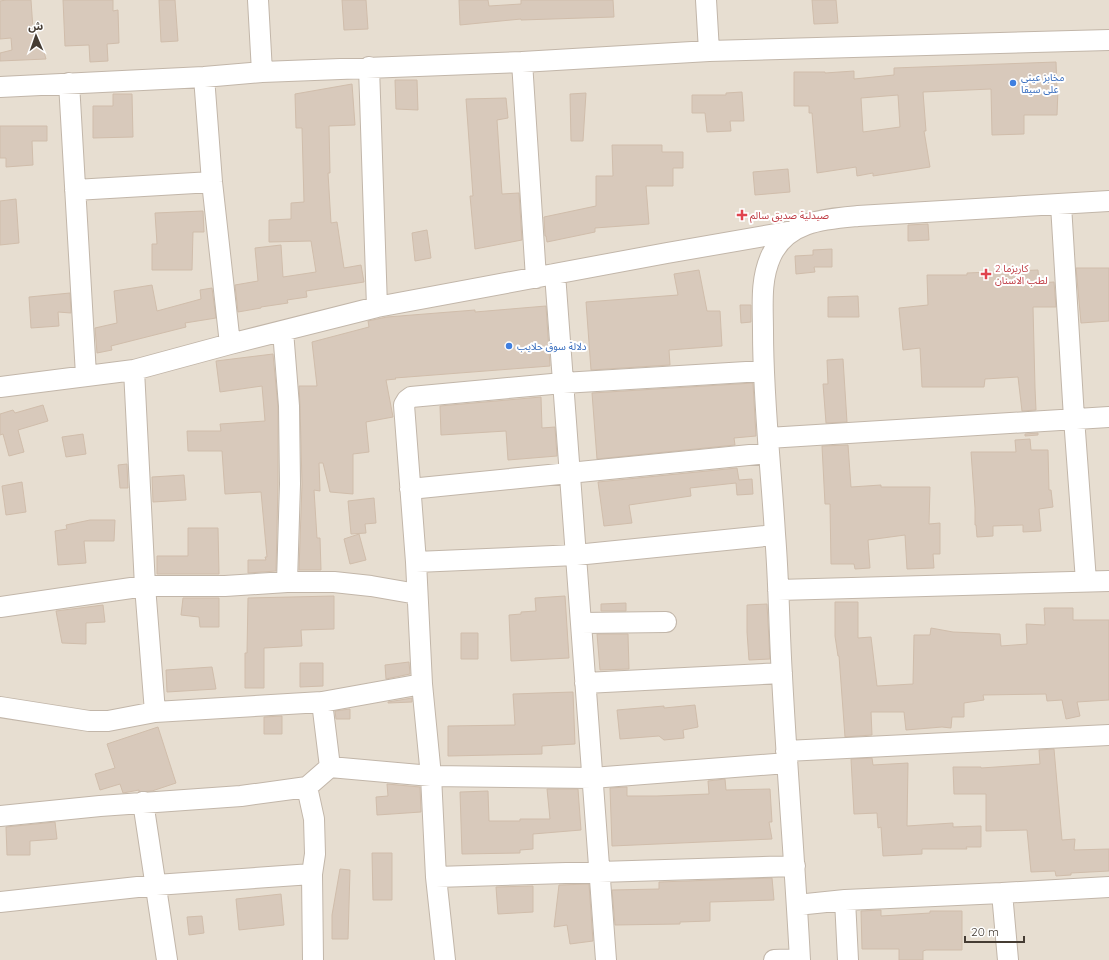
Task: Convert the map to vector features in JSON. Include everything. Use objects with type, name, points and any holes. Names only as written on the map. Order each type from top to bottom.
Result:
[{"type":"street","points":[[258,0],[262,72]]},
{"type":"street","points":[[706,0],[709,51]]},
{"type":"street","points":[[0,87],[204,77],[262,72],[522,62],[709,51],[1109,40]]},
{"type":"street","points":[[522,62],[545,276],[563,383],[606,960]]},
{"type":"street","points":[[369,67],[377,307]]},
{"type":"street","points":[[204,77],[212,182],[230,344]]},
{"type":"street","points":[[69,83],[86,375]]},
{"type":"street","points":[[75,190],[212,182]]},
{"type":"street","points":[[0,387],[134,370],[377,307],[793,230],[805,224],[827,219],[1109,202]]},
{"type":"street","points":[[1061,205],[1086,581]]},
{"type":"street","points":[[774,960],[800,960],[775,535],[763,371],[763,290],[766,270],[772,254],[779,243],[793,230]]},
{"type":"street","points":[[283,331],[289,406],[290,484],[288,582]]},
{"type":"street","points":[[134,370],[145,586],[155,712]]},
{"type":"street","points":[[445,960],[436,877],[431,776],[422,684],[416,562],[404,405],[411,397],[563,383],[763,371]]},
{"type":"street","points":[[410,489],[570,473],[768,445],[1074,418],[1109,417]]},
{"type":"street","points":[[416,562],[576,555],[775,535]]},
{"type":"street","points":[[778,590],[1109,581]]},
{"type":"street","points":[[0,607],[145,586],[225,586],[288,582],[334,582],[371,586],[417,594]]},
{"type":"street","points":[[581,623],[666,622]]},
{"type":"street","points":[[585,683],[782,673]]},
{"type":"street","points":[[0,706],[89,721],[108,721],[155,712],[322,702],[422,684]]},
{"type":"street","points":[[322,702],[330,767]]},
{"type":"street","points":[[0,816],[144,802],[241,796],[307,787],[330,767],[431,776],[592,778],[787,757],[1109,735]]},
{"type":"street","points":[[307,787],[314,819],[315,854],[312,874],[313,960]]},
{"type":"street","points":[[144,802],[167,960]]},
{"type":"street","points":[[436,877],[795,866]]},
{"type":"street","points":[[0,902],[156,885],[312,874]]},
{"type":"street","points":[[797,905],[845,900],[1109,887]]},
{"type":"street","points":[[1002,893],[1008,960]]},
{"type":"street","points":[[845,900],[848,960]]},
{"type":"shaded area","points":[[0,0],[1109,0],[1109,960],[0,960]]},
{"type":"building","points":[[31,0],[34,44],[41,42],[46,59],[0,61],[0,53],[12,50],[11,38],[0,39],[0,1]]},
{"type":"building","points":[[63,0],[113,0],[113,11],[118,10],[119,43],[107,44],[108,61],[90,62],[89,45],[65,46]]},
{"type":"building","points":[[159,0],[175,0],[178,41],[161,42]]},
{"type":"building","points":[[342,0],[366,0],[368,29],[344,30]]},
{"type":"building","points":[[459,0],[488,0],[489,6],[521,4],[521,0],[613,0],[614,17],[521,19],[460,25]]},
{"type":"building","points":[[812,0],[836,0],[838,23],[814,24]]},
{"type":"building","points":[[1056,62],[1058,89],[1057,115],[1024,115],[1024,134],[992,135],[991,89],[923,92],[926,131],[924,131],[930,167],[873,176],[873,173],[857,176],[856,167],[817,173],[812,113],[809,113],[809,106],[794,106],[794,72],[825,73],[854,71],[854,79],[894,75],[894,68]],"holes":[[[898,95],[900,127],[863,132],[861,98]]]},
{"type":"building","points":[[395,80],[417,80],[418,110],[396,109]]},
{"type":"building","points":[[352,84],[355,125],[329,126],[330,173],[328,173],[331,223],[337,222],[344,268],[361,265],[364,282],[306,291],[307,297],[287,300],[288,303],[238,312],[235,285],[258,281],[255,248],[281,245],[283,277],[316,272],[311,241],[269,242],[269,220],[291,219],[291,203],[304,202],[302,128],[296,128],[295,94]]},
{"type":"building","points":[[742,92],[744,121],[730,121],[731,131],[707,132],[705,113],[692,113],[692,95],[726,95],[726,93]]},
{"type":"building","points":[[586,93],[583,141],[571,141],[570,94]]},
{"type":"building","points":[[113,94],[132,94],[133,137],[93,138],[93,106],[113,106]]},
{"type":"building","points":[[506,98],[508,118],[497,120],[502,194],[519,193],[522,240],[475,249],[470,196],[473,196],[466,99]]},
{"type":"building","points":[[0,126],[47,126],[47,141],[32,141],[33,165],[6,167],[6,158],[0,158]]},
{"type":"building","points":[[612,145],[662,145],[662,152],[683,152],[683,168],[673,168],[673,186],[646,186],[649,224],[595,228],[595,232],[547,242],[545,236],[544,217],[596,206],[596,176],[613,176]]},
{"type":"building","points":[[788,169],[790,192],[755,195],[753,172]]},
{"type":"building","points":[[16,199],[19,243],[0,245],[0,201]]},
{"type":"building","points":[[203,211],[204,232],[193,232],[192,270],[152,270],[152,244],[157,244],[155,213]]},
{"type":"building","points":[[928,224],[929,240],[908,241],[908,225]]},
{"type":"building","points":[[427,230],[431,258],[415,261],[412,233]]},
{"type":"building","points":[[832,249],[832,267],[814,267],[815,272],[796,274],[795,256],[813,255],[813,250]]},
{"type":"building","points":[[1076,268],[1109,268],[1109,321],[1081,323]]},
{"type":"building","points":[[699,270],[707,311],[720,311],[722,346],[669,350],[670,365],[591,370],[586,302],[678,295],[674,274]]},
{"type":"building","points":[[1038,270],[1039,283],[1054,282],[1056,307],[1033,307],[1036,410],[1022,411],[1018,377],[985,379],[984,387],[922,387],[920,348],[903,350],[899,308],[928,305],[927,275],[967,275],[967,273]]},
{"type":"building","points":[[152,285],[157,311],[201,299],[200,290],[212,288],[216,318],[185,323],[186,327],[111,346],[112,350],[97,353],[95,328],[117,323],[114,291]]},
{"type":"building","points":[[70,293],[71,313],[58,312],[59,326],[31,328],[29,297]]},
{"type":"building","points":[[858,296],[859,317],[828,317],[828,297]]},
{"type":"building","points":[[740,305],[751,305],[751,322],[741,323]]},
{"type":"building","points":[[546,306],[550,366],[395,378],[396,379],[386,380],[393,417],[366,422],[369,452],[353,454],[353,494],[330,492],[323,463],[319,463],[320,491],[314,490],[317,538],[320,538],[321,570],[299,570],[302,484],[299,386],[317,386],[312,342],[369,327],[368,321],[387,317]]},
{"type":"building","points":[[273,354],[278,407],[276,571],[248,573],[248,560],[266,560],[265,557],[267,557],[261,492],[225,494],[222,451],[188,451],[187,431],[221,431],[220,424],[265,421],[262,386],[220,392],[216,361]]},
{"type":"building","points":[[843,359],[847,422],[826,423],[823,384],[828,384],[827,360]]},
{"type":"building","points":[[753,383],[756,436],[734,438],[735,445],[597,459],[592,393]]},
{"type":"building","points":[[541,397],[542,428],[555,427],[557,456],[508,460],[506,431],[441,435],[440,406]]},
{"type":"building","points":[[43,405],[48,421],[18,430],[24,452],[9,456],[3,434],[0,435],[0,414],[13,410],[15,413]]},
{"type":"building","points":[[1038,433],[1038,435],[1025,436],[1025,434]]},
{"type":"building","points":[[83,434],[86,454],[66,457],[62,437]]},
{"type":"building","points":[[1030,439],[1031,450],[1048,450],[1049,490],[1051,490],[1053,507],[1039,509],[1041,531],[1023,532],[1023,525],[993,526],[993,536],[977,537],[971,452],[1016,452],[1015,440]]},
{"type":"building","points":[[848,445],[851,487],[881,485],[881,487],[930,487],[929,524],[940,523],[940,554],[933,554],[934,568],[907,569],[905,535],[868,540],[870,568],[855,569],[854,564],[831,564],[830,504],[825,504],[822,446]]},
{"type":"building","points":[[127,464],[128,488],[120,488],[118,465]]},
{"type":"building","points":[[737,468],[739,480],[752,479],[753,494],[737,495],[736,483],[690,488],[691,496],[629,505],[632,523],[604,526],[598,482]]},
{"type":"building","points":[[184,475],[186,500],[153,502],[152,477]]},
{"type":"building","points":[[22,482],[26,512],[6,515],[2,486]]},
{"type":"building","points":[[374,498],[376,523],[365,524],[366,533],[351,534],[348,501]]},
{"type":"building","points":[[90,520],[115,520],[114,541],[84,541],[86,563],[58,565],[55,531],[67,529],[66,525]]},
{"type":"building","points":[[188,528],[218,528],[219,574],[157,574],[157,556],[188,556]]},
{"type":"building","points":[[359,534],[366,560],[350,564],[344,539]]},
{"type":"building","points":[[334,596],[334,629],[301,630],[302,646],[264,648],[264,688],[245,688],[248,598]]},
{"type":"building","points":[[565,596],[569,658],[511,661],[509,615],[521,614],[521,612],[536,611],[535,598]]},
{"type":"building","points":[[183,598],[219,598],[219,627],[200,627],[199,617],[181,615]]},
{"type":"building","points":[[835,602],[858,602],[858,638],[871,637],[877,686],[913,684],[914,635],[930,635],[931,628],[953,632],[1000,634],[1001,646],[1027,644],[1026,624],[1045,625],[1044,608],[1073,608],[1073,620],[1109,620],[1109,700],[1077,702],[1080,716],[1066,719],[1062,700],[1047,701],[1046,694],[983,695],[984,700],[964,703],[964,717],[952,717],[951,728],[942,727],[906,730],[904,712],[871,712],[872,735],[845,737],[839,656],[835,636]]},
{"type":"building","points":[[626,603],[626,611],[601,611],[601,604]]},
{"type":"building","points":[[767,604],[770,659],[749,660],[747,605]]},
{"type":"building","points":[[103,605],[105,622],[86,623],[86,644],[62,643],[56,611]]},
{"type":"building","points":[[461,633],[478,633],[478,659],[461,659]]},
{"type":"building","points":[[597,634],[628,634],[629,669],[600,670]]},
{"type":"building","points":[[409,662],[410,674],[386,679],[385,665]]},
{"type":"building","points":[[300,663],[323,663],[323,686],[300,687]]},
{"type":"building","points":[[212,667],[216,689],[167,692],[166,670]]},
{"type":"building","points":[[573,692],[575,744],[542,746],[542,754],[448,756],[448,726],[515,725],[513,694]]},
{"type":"building","points":[[412,698],[412,702],[388,703],[388,702]]},
{"type":"building","points":[[695,705],[698,727],[683,730],[684,738],[664,740],[659,736],[620,739],[617,710]]},
{"type":"building","points":[[350,709],[350,719],[336,719],[335,711]]},
{"type":"building","points":[[282,716],[282,734],[264,734],[264,717]]},
{"type":"building","points":[[158,727],[176,783],[152,791],[139,792],[139,790],[123,793],[120,784],[100,790],[95,774],[115,768],[107,744]]},
{"type":"building","points":[[1054,749],[1062,840],[1075,839],[1074,850],[1109,849],[1109,871],[1071,873],[1071,875],[1056,876],[1055,871],[1031,872],[1027,830],[986,831],[986,794],[954,794],[953,767],[981,768],[1040,764],[1039,750]]},
{"type":"building","points":[[872,758],[873,765],[908,763],[907,826],[953,823],[953,827],[981,826],[981,847],[966,847],[967,849],[922,849],[922,854],[883,856],[881,827],[878,828],[877,813],[854,814],[851,759]]},
{"type":"building","points":[[725,779],[726,790],[770,789],[772,822],[769,822],[772,839],[612,846],[610,788],[627,787],[627,796],[709,794],[708,781]]},
{"type":"building","points":[[387,784],[420,787],[421,812],[377,815],[376,797],[388,796]]},
{"type":"building","points":[[547,789],[578,789],[581,830],[533,834],[533,849],[520,850],[520,853],[462,854],[460,792],[488,791],[489,821],[520,821],[520,819],[550,819]]},
{"type":"building","points":[[55,822],[57,839],[30,841],[30,855],[7,855],[6,827]]},
{"type":"building","points":[[372,853],[392,853],[392,900],[373,900]]},
{"type":"building","points":[[340,869],[350,870],[348,939],[332,939],[332,915]]},
{"type":"building","points":[[772,878],[774,900],[710,902],[710,921],[680,922],[680,924],[615,925],[612,890],[659,889],[659,882]]},
{"type":"building","points":[[589,884],[593,941],[570,944],[567,925],[554,927],[559,885]]},
{"type":"building","points":[[533,886],[533,912],[498,914],[496,887]]},
{"type":"building","points":[[281,894],[284,925],[239,930],[236,899]]},
{"type":"building","points":[[881,910],[881,916],[930,913],[930,911],[962,911],[962,950],[926,950],[923,951],[923,960],[899,960],[899,949],[862,949],[861,911]]},
{"type":"building","points":[[202,916],[204,933],[189,935],[187,917]]},
{"type":"place","name":"مخابز عيني على سيقا","points":[[1013,83]]},
{"type":"place","name":"صيدلية صديق سالم","points":[[742,215]]},
{"type":"place","name":"كاريزما 2 لطب الاسنان","points":[[986,274]]},
{"type":"place","name":"دلالة سوق حلايب","points":[[509,346]]}]
